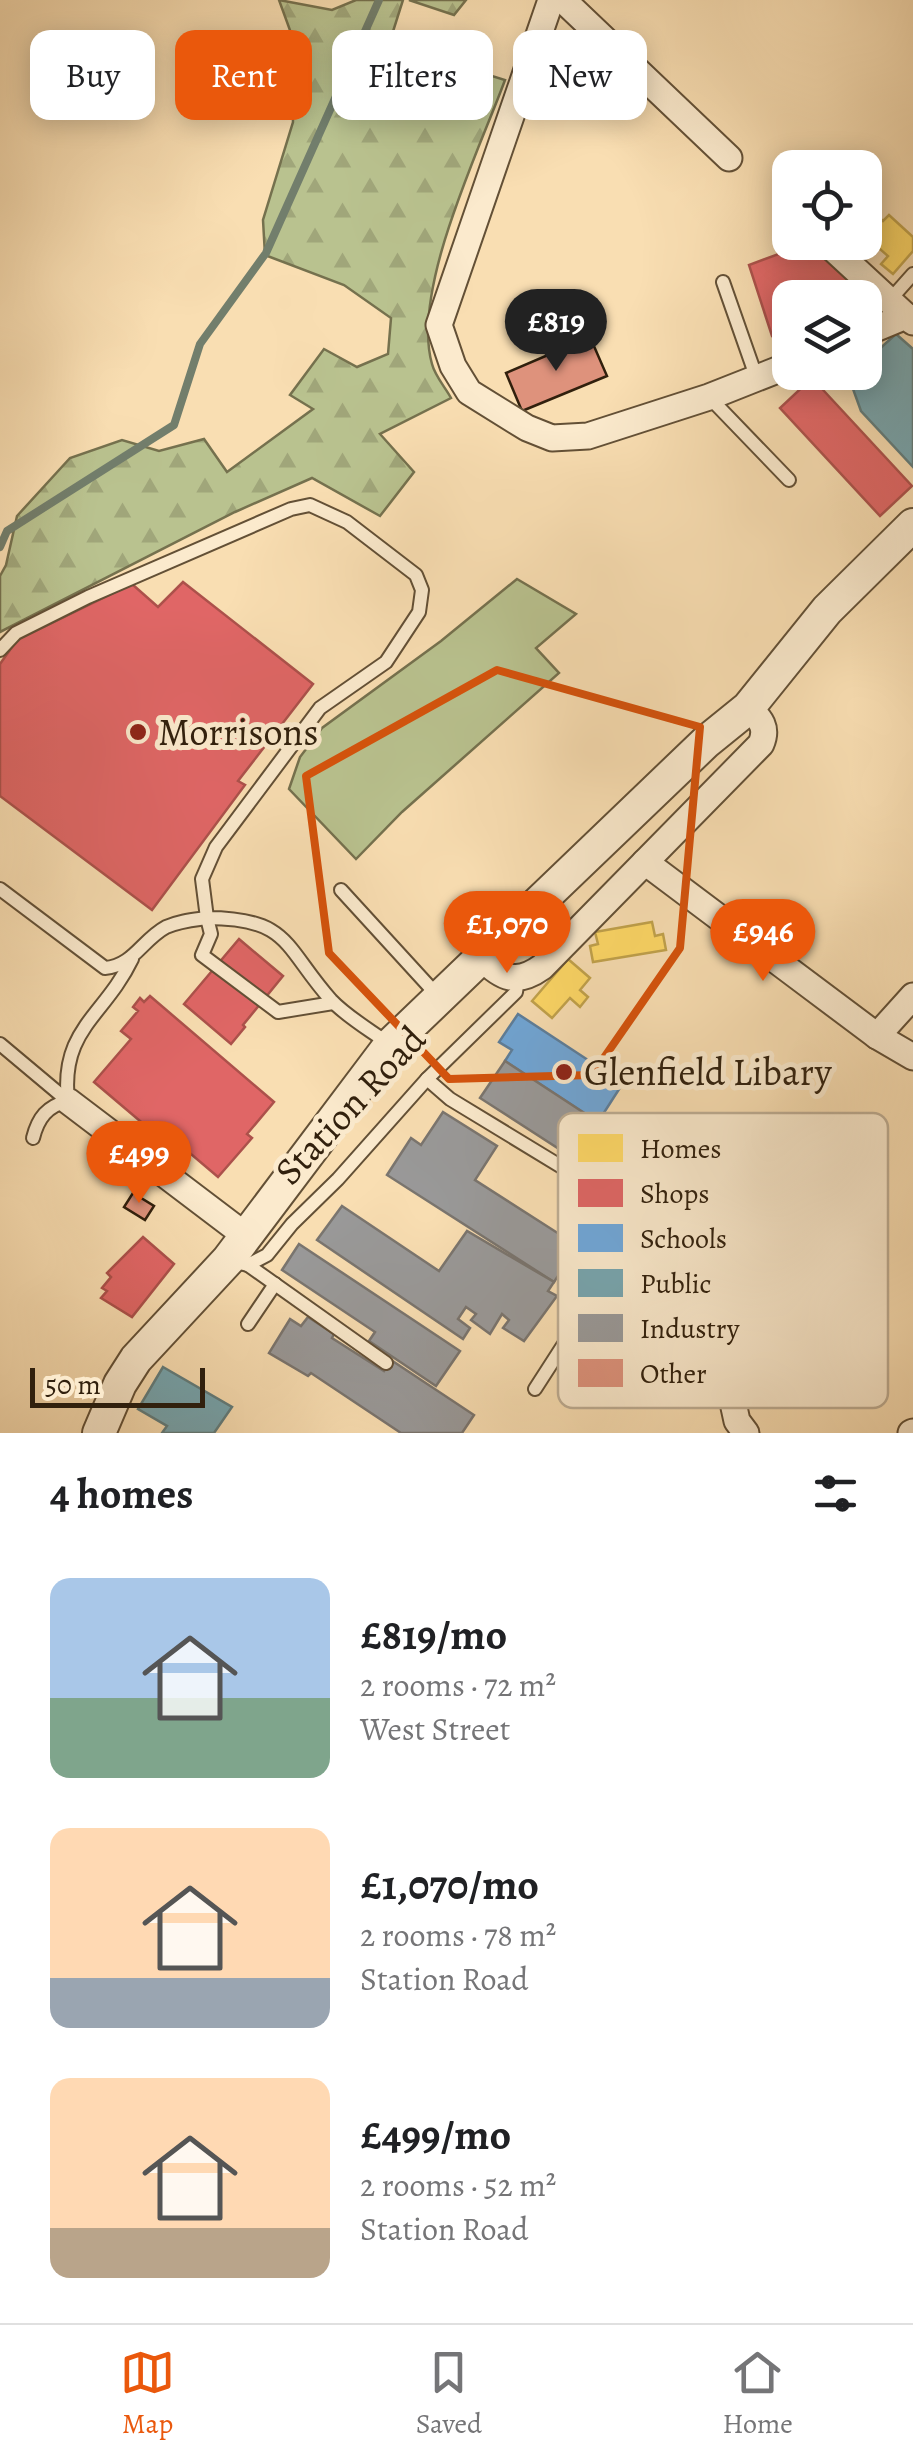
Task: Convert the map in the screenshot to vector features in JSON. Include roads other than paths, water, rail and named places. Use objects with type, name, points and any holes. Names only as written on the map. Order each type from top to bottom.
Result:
[{"type":"street","points":[[552,0],[439,325],[453,366],[469,392],[527,428],[552,438],[588,436],[772,373]]},
{"type":"street","points":[[563,0],[729,158]]},
{"type":"street","points":[[845,260],[903,313]]},
{"type":"street","name":"Station Road","points":[[99,1433],[120,1384],[136,1359],[241,1254],[390,1045],[706,742],[748,708],[827,610],[913,525]]},
{"type":"street","name":"Station Road","points":[[518,979],[542,967],[761,744],[763,725],[748,708]]},
{"type":"street","points":[[645,862],[878,1036],[913,1057]]},
{"type":"street","points":[[482,956],[493,969],[518,979]]},
{"type":"street","points":[[878,1036],[913,996]]},
{"type":"street","points":[[68,1101],[241,1254]]},
{"type":"street","points":[[734,1408],[746,1433]]},
{"type":"lane","points":[[903,313],[913,274]]},
{"type":"lane","points":[[724,282],[758,379]]},
{"type":"lane","points":[[708,396],[790,480]]},
{"type":"lane","points":[[0,650],[16,632],[59,611],[291,508],[310,506],[346,522],[416,575],[422,590],[419,612],[397,647],[364,680],[320,708],[216,846],[202,879],[211,934],[202,955],[278,1012],[333,1002]]},
{"type":"lane","points":[[0,889],[105,968],[116,967],[168,926],[206,918],[250,921],[280,934],[333,1002],[390,1045]]},
{"type":"lane","points":[[341,890],[438,996]]},
{"type":"lane","points":[[68,1101],[65,1074],[74,1042],[122,981],[134,955]]},
{"type":"lane","name":"Station Road","points":[[241,1254],[267,1255],[428,1079],[516,992],[518,979]]},
{"type":"lane","points":[[0,1044],[68,1101]]},
{"type":"lane","points":[[428,1079],[464,1108],[558,1165]]},
{"type":"lane","points":[[33,1138],[46,1111],[54,1104],[68,1101]]},
{"type":"lane","points":[[241,1254],[386,1363]]},
{"type":"lane","points":[[248,1324],[276,1284]]},
{"type":"lane","points":[[535,1389],[558,1353]]},
{"type":"waterway","points":[[0,547],[7,531],[174,425],[200,344],[266,253],[379,0]]},
{"type":"place","name":"Morrisons","points":[[138,732]]},
{"type":"place","name":"Glenfield Libary","points":[[564,1072]]}]
